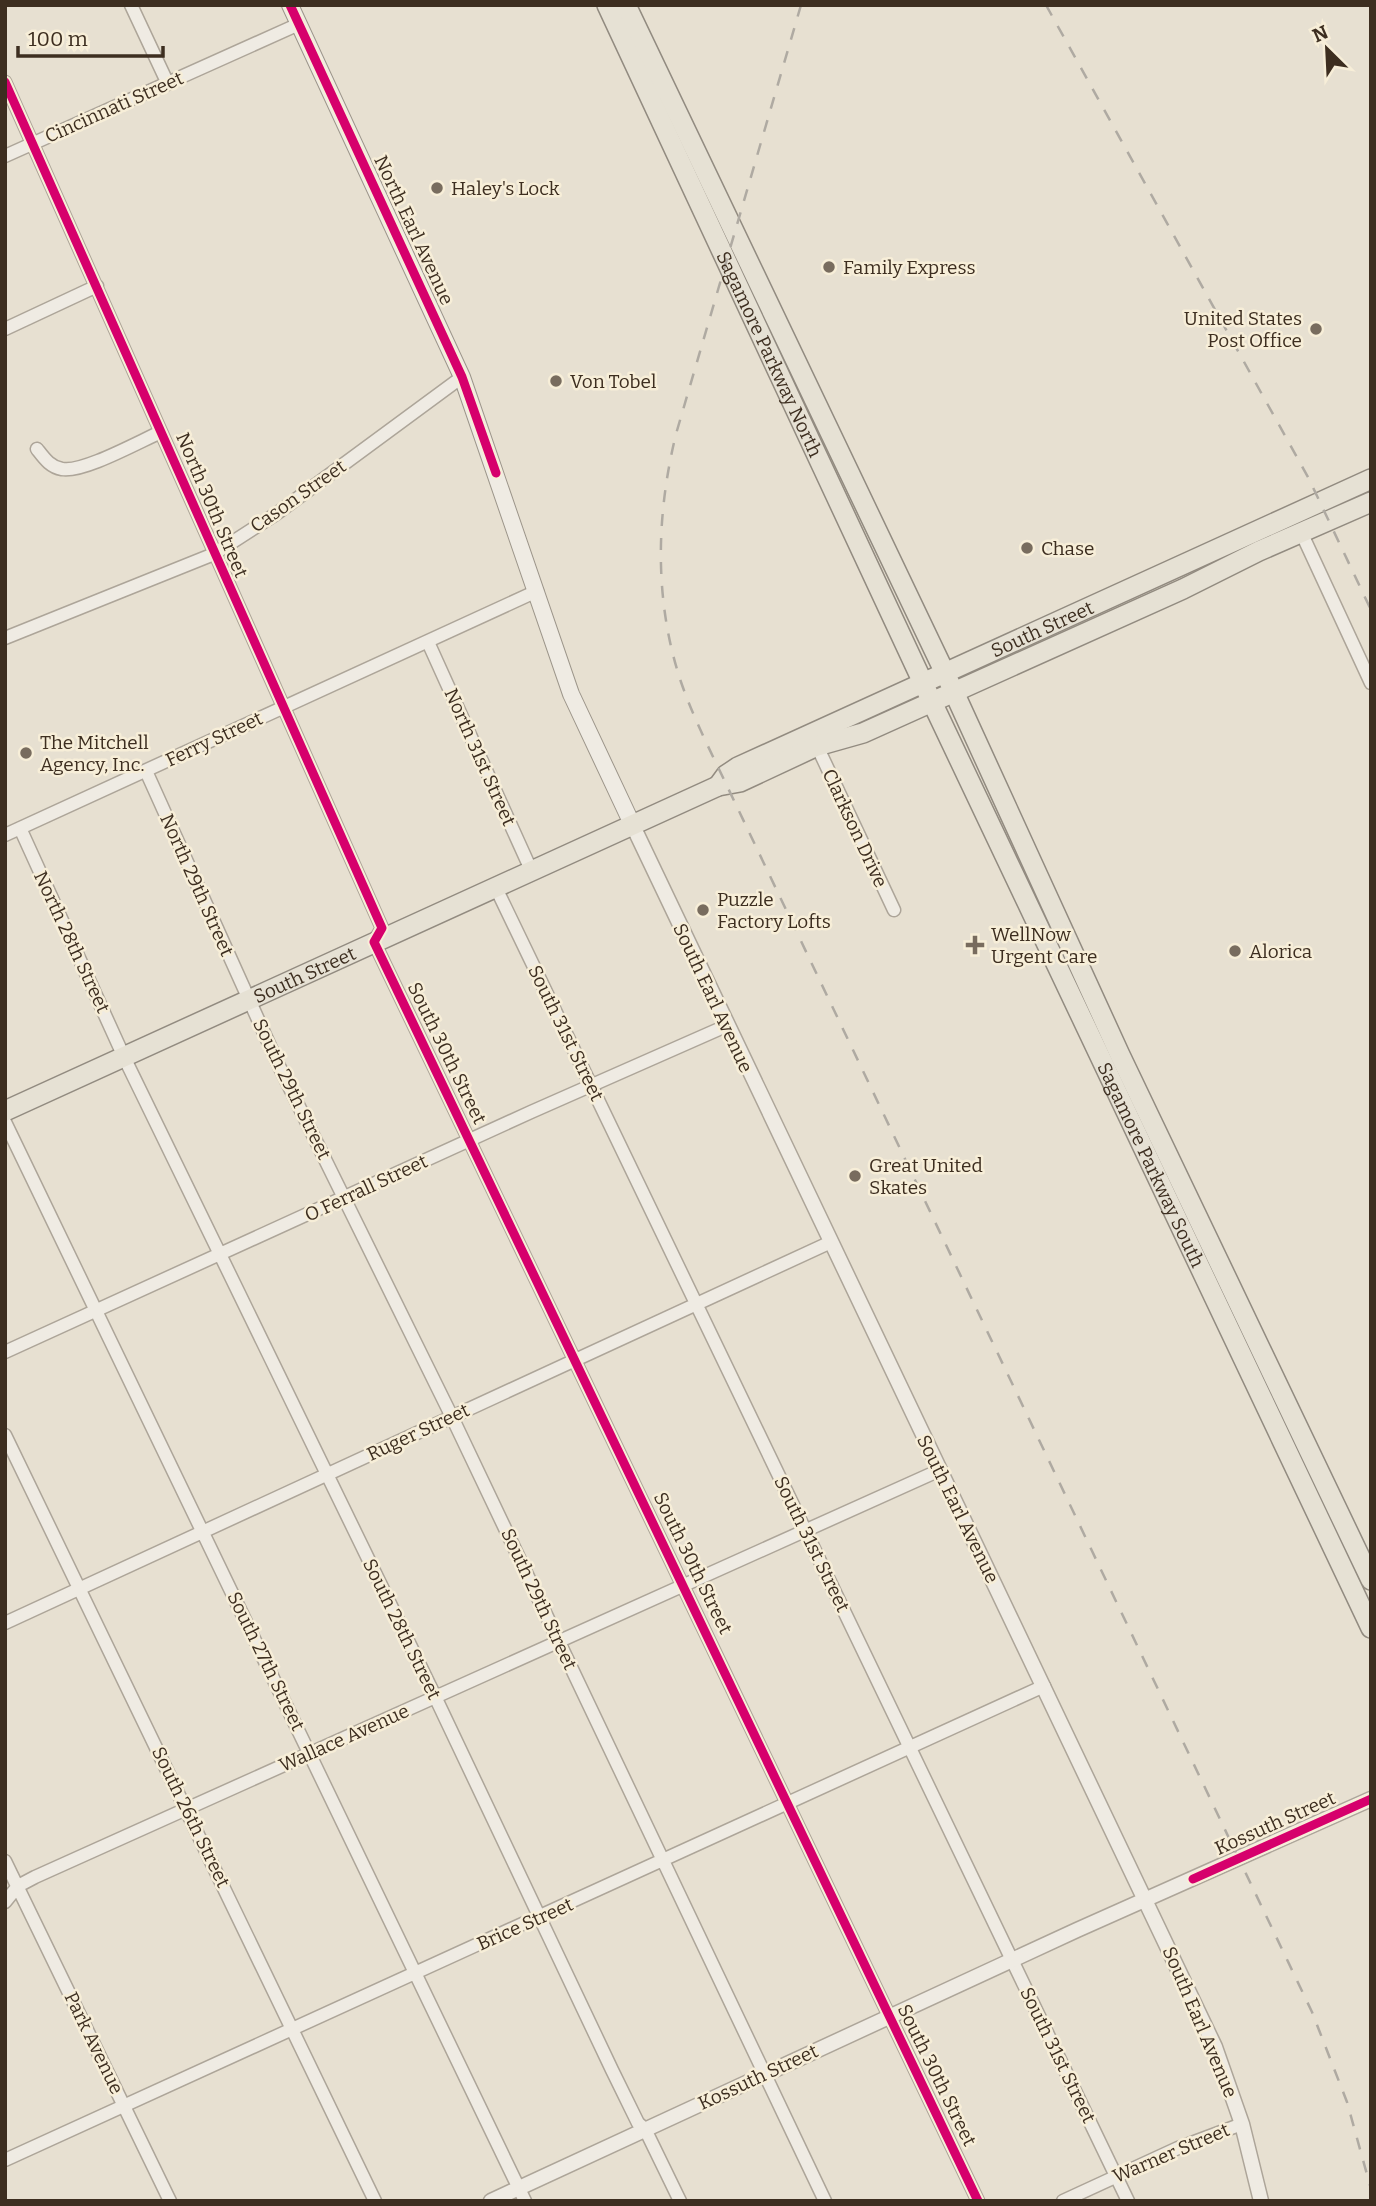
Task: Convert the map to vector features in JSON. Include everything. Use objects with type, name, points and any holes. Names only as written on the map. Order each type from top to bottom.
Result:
[{"type":"main road","name":"North Earl Avenue","points":[[290,5],[462,377],[571,694],[633,826]]},
{"type":"main road","name":"Sagamore Parkway North","points":[[607,5],[932,702]]},
{"type":"main road","name":"Sagamore Parkway North","points":[[626,5],[954,692]]},
{"type":"main road","name":"South Street","points":[[718,786],[726,775],[738,766],[924,684],[1371,479]]},
{"type":"main road","name":"South Street","points":[[5,1111],[718,786],[740,782],[817,746],[863,733],[1371,502]]},
{"type":"main road","name":"Sagamore Parkway South","points":[[954,692],[1120,1055],[1371,1580]]},
{"type":"main road","name":"Sagamore Parkway South","points":[[932,702],[1371,1628]]},
{"type":"street","points":[[131,5],[168,84]]},
{"type":"street","name":"Cincinnati Street","points":[[5,156],[299,24]]},
{"type":"street","name":"North 30th Street","points":[[5,82],[382,928],[374,942]]},
{"type":"street","points":[[5,329],[97,286]]},
{"type":"street","name":"Cason Street","points":[[5,638],[214,554],[276,514],[462,377]]},
{"type":"street","points":[[37,449],[49,464],[62,470],[78,470],[161,432]]},
{"type":"street","points":[[1301,532],[1371,683]]},
{"type":"street","name":"Ferry Street","points":[[5,835],[537,591]]},
{"type":"street","name":"North 31st Street","points":[[428,642],[532,872]]},
{"type":"street","name":"Clarkson Drive","points":[[817,746],[894,910]]},
{"type":"street","name":"North 29th Street","points":[[146,771],[249,1000]]},
{"type":"street","name":"South Earl Avenue","points":[[633,826],[726,1026],[1215,2047],[1242,2124],[1261,2201]]},
{"type":"street","name":"North 28th Street","points":[[20,828],[124,1056]]},
{"type":"street","name":"South 31st Street","points":[[496,888],[1128,2201]]},
{"type":"street","name":"South 30th Street","points":[[374,942],[978,2201]]},
{"type":"street","name":"South 29th Street","points":[[249,1000],[452,1417],[825,2201]]},
{"type":"street","name":"O Ferrall Street","points":[[5,1352],[726,1026]]},
{"type":"street","name":"South 28th Street","points":[[124,1056],[638,2123],[645,2129],[680,2201]]},
{"type":"street","name":"South 27th Street","points":[[5,1122],[522,2194]]},
{"type":"street","name":"Ruger Street","points":[[5,1623],[831,1241]]},
{"type":"street","name":"South 26th Street","points":[[5,1435],[374,2201]]},
{"type":"street","name":"Wallace Avenue","points":[[5,1902],[15,1882],[311,1754],[940,1470]]},
{"type":"street","name":"Brice Street","points":[[5,2160],[911,1749],[1044,1686]]},
{"type":"street","name":"Kossuth Street","points":[[491,2201],[522,2194],[645,2129],[1145,1899],[1371,1799]]},
{"type":"street","name":"Park Avenue","points":[[5,1861],[170,2201]]},
{"type":"street","name":"Warner Street","points":[[1063,2201],[1219,2131],[1242,2124]]},
{"type":"railway","points":[[801,5],[669,465],[661,558],[662,590],[672,651],[685,693],[707,745],[1312,2012],[1347,2102],[1371,2189]]},
{"type":"railway","points":[[1046,5],[1309,479],[1371,610]]},
{"type":"cycle path","points":[[290,5],[462,377],[496,473]]},
{"type":"cycle path","points":[[5,82],[382,928],[374,942],[978,2201]]},
{"type":"cycle path","points":[[1193,1879],[1371,1799]]},
{"type":"place","name":"Haley's Lock","points":[[437,188]]},
{"type":"place","name":"Family Express","points":[[829,267]]},
{"type":"place","name":"United States Post Office","points":[[1316,329]]},
{"type":"place","name":"Von Tobel","points":[[556,381]]},
{"type":"place","name":"Chase","points":[[1027,548]]},
{"type":"place","name":"The Mitchell Agency, Inc.","points":[[26,753]]},
{"type":"place","name":"Puzzle Factory Lofts","points":[[703,910]]},
{"type":"place","name":"WellNow Urgent Care","points":[[975,945]]},
{"type":"place","name":"Alorica","points":[[1235,951]]},
{"type":"place","name":"Great United Skates","points":[[855,1176]]}]
